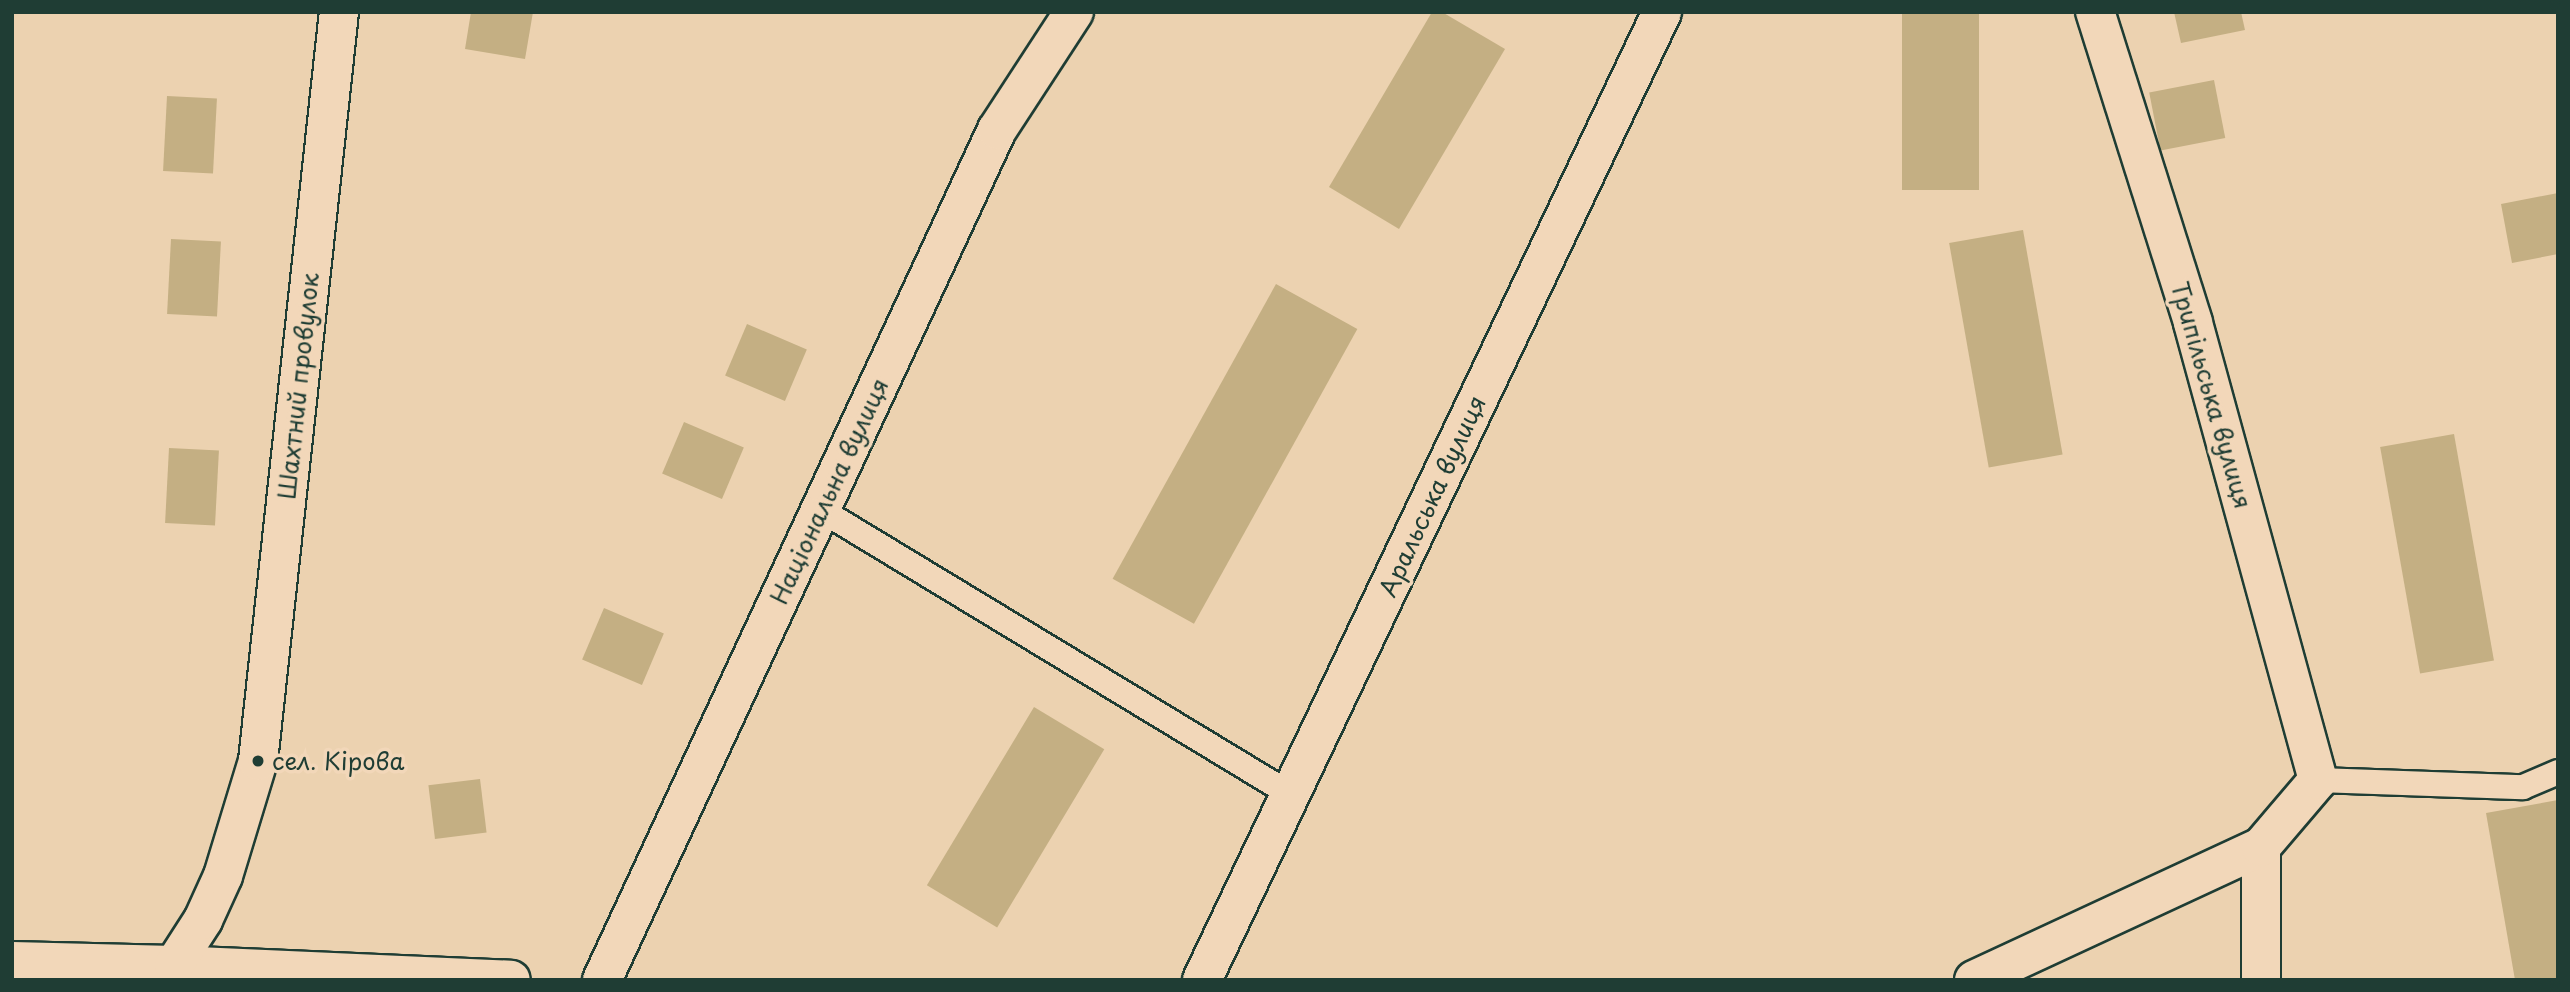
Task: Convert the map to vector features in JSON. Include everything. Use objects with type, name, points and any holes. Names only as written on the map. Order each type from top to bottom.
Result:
[{"type":"street","name":"Шахтний провулок","points":[[174,965],[203,920],[223,876],[258,761],[339,12]]},
{"type":"street","name":"Національна вулиця","points":[[602,980],[997,130],[1074,12]]},
{"type":"street","name":"Аральська вулиця","points":[[1202,980],[1662,12]]},
{"type":"street","name":"Трипільська вулиця","points":[[2095,12],[2193,321],[2318,780]]},
{"type":"street","points":[[1974,980],[2261,847],[2318,780]]},
{"type":"street","points":[[2261,847],[2261,980]]},
{"type":"street","points":[[12,961],[174,965],[511,980]]},
{"type":"lane","points":[[821,510],[1290,794]]},
{"type":"lane","points":[[2318,780],[2524,787],[2558,772]]},
{"type":"building","points":[[471,12],[533,12],[525,59],[465,49]]},
{"type":"building","points":[[1432,12],[1442,12],[1505,49],[1399,229],[1329,187]]},
{"type":"building","points":[[1902,12],[1979,12],[1979,190],[1902,190]]},
{"type":"building","points":[[2174,12],[2241,12],[2245,30],[2181,43]]},
{"type":"building","points":[[2214,80],[2225,138],[2160,151],[2149,93]]},
{"type":"building","points":[[167,96],[217,99],[213,174],[163,171]]},
{"type":"building","points":[[2558,193],[2558,254],[2512,263],[2501,204]]},
{"type":"building","points":[[2023,230],[2063,455],[1989,468],[1949,243]]},
{"type":"building","points":[[171,239],[221,242],[217,317],[167,314]]},
{"type":"building","points":[[1276,284],[1357,329],[1194,624],[1113,579]]},
{"type":"building","points":[[747,324],[807,349],[785,401],[725,376]]},
{"type":"building","points":[[684,422],[744,447],[722,499],[662,474]]},
{"type":"building","points":[[2454,434],[2494,661],[2420,674],[2380,447]]},
{"type":"building","points":[[169,448],[219,451],[215,526],[165,523]]},
{"type":"building","points":[[604,608],[664,633],[642,685],[582,660]]},
{"type":"building","points":[[1034,707],[1104,749],[997,928],[927,885]]},
{"type":"building","points":[[480,779],[487,833],[435,839],[428,785]]},
{"type":"building","points":[[2558,800],[2558,980],[2515,980],[2486,813]]},
{"type":"place","name":"сел. Кірова","points":[[258,761]]}]
